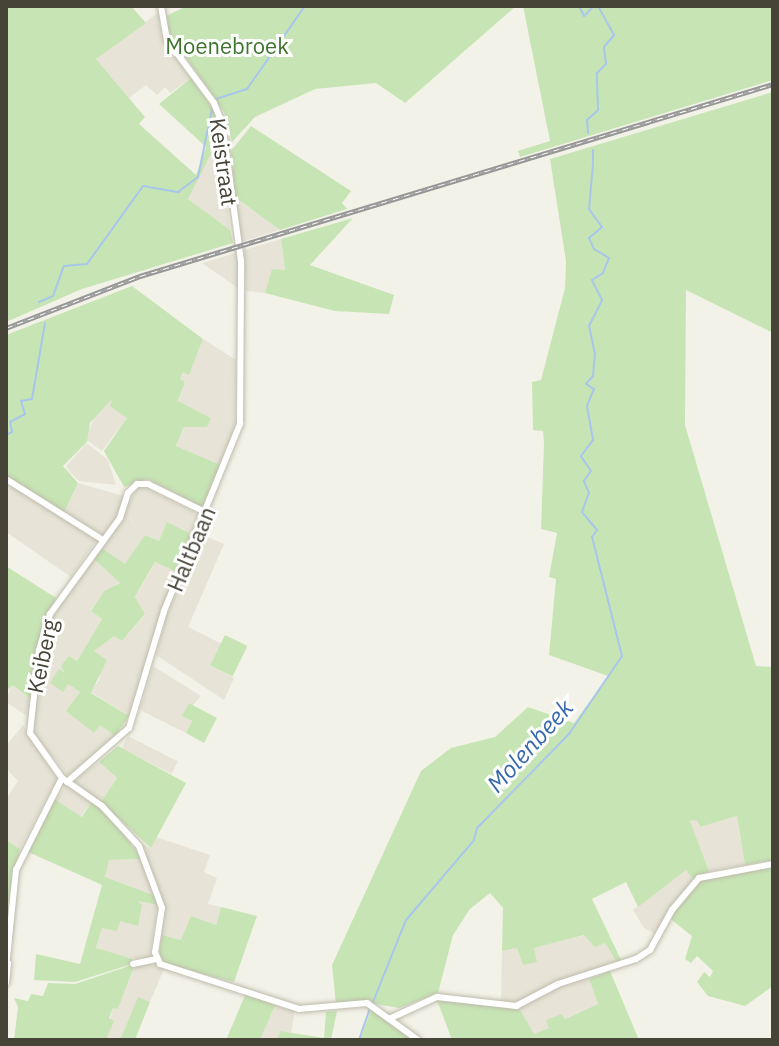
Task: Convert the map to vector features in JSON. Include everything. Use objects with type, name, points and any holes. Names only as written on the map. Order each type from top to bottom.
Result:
[{"type":"street","name":"Keistraat","points":[[161,6],[167,40],[219,113],[242,286]]},
{"type":"street","name":"Haltbaan","points":[[65,780],[129,728],[164,611],[207,513],[240,424],[242,286]]},
{"type":"street","name":"Keiberg","points":[[65,780],[29,729],[39,650],[58,600],[123,512],[128,493],[141,482],[207,513]]},
{"type":"street","points":[[7,484],[103,540]]},
{"type":"street","points":[[6,983],[16,870],[65,780],[102,806],[144,855],[162,908],[156,959]]},
{"type":"street","points":[[391,1018],[437,997],[516,1006],[558,984],[636,959],[650,950],[672,910],[699,878],[773,864]]},
{"type":"street","points":[[133,964],[156,959],[178,974],[229,984],[290,1007],[321,1010],[367,1003],[418,1040]]},
{"type":"shaded area","points":[[159,12],[161,36],[191,78],[170,93],[165,87],[157,95],[146,85],[129,98],[96,59]]},
{"type":"shaded area","points":[[220,152],[230,230],[187,199],[210,156]]},
{"type":"shaded area","points":[[235,197],[280,230],[241,242]]},
{"type":"shaded area","points":[[281,239],[285,270],[271,276],[265,293],[246,291],[244,250]]},
{"type":"shaded area","points":[[236,253],[238,288],[202,263]]},
{"type":"shaded area","points":[[203,339],[236,360],[235,428],[223,466],[176,446],[184,427],[203,425],[211,418],[178,402],[185,382],[180,380],[183,371],[189,374]]},
{"type":"shaded area","points":[[112,399],[127,418],[102,451],[85,439],[98,410]]},
{"type":"shaded area","points":[[87,443],[108,460],[116,485],[79,481],[69,471],[66,466]]},
{"type":"shaded area","points":[[78,483],[124,496],[119,516],[104,535],[63,515]]},
{"type":"shaded area","points":[[12,485],[96,540],[71,577],[6,532],[6,492]]},
{"type":"shaded area","points":[[140,485],[200,515],[193,535],[159,541],[145,535],[125,565],[100,547],[126,508],[140,539],[126,507]]},
{"type":"shaded area","points":[[202,535],[224,544],[188,627],[222,644],[211,666],[234,678],[224,700],[156,655],[166,617]]},
{"type":"shaded area","points":[[92,557],[120,582],[104,592],[91,610],[102,619],[77,661],[69,656],[63,691],[68,684],[80,692],[67,711],[94,732],[99,724],[115,736],[68,775],[32,731],[42,644],[51,617]]},
{"type":"shaded area","points":[[155,562],[177,572],[129,716],[91,692],[100,678],[94,651],[102,640],[114,636],[122,641],[145,615],[135,598]]},
{"type":"shaded area","points":[[153,666],[201,696],[183,716],[192,721],[186,733],[140,710]]},
{"type":"shaded area","points":[[11,685],[31,699],[27,716],[6,702]]},
{"type":"shaded area","points":[[23,725],[57,779],[20,849],[6,840],[6,799],[18,781],[6,768],[6,746]]},
{"type":"shaded area","points":[[128,736],[178,761],[172,774],[122,748]]},
{"type":"shaded area","points":[[99,762],[117,778],[101,802],[73,781]]},
{"type":"shaded area","points":[[67,784],[92,801],[81,817],[56,801]]},
{"type":"shaded area","points":[[737,816],[745,865],[709,871],[690,822],[697,819],[700,827]]},
{"type":"shaded area","points":[[156,837],[210,855],[204,872],[217,878],[208,904],[221,907],[216,925],[181,940],[162,935],[162,897],[141,843],[151,848]]},
{"type":"shaded area","points":[[142,859],[156,896],[105,877],[108,860]]},
{"type":"shaded area","points":[[686,869],[693,879],[657,934],[644,928],[633,910]]},
{"type":"shaded area","points":[[137,901],[158,905],[149,958],[130,958],[96,949],[102,928],[119,921]]},
{"type":"shaded area","points":[[585,935],[605,942],[616,962],[515,1003],[501,1003],[502,951],[517,948],[523,965],[533,948]]},
{"type":"shaded area","points":[[136,962],[164,969],[150,1002],[138,998],[120,1040],[106,1040],[113,1007],[118,1009]]},
{"type":"shaded area","points":[[589,979],[598,1004],[564,1019],[546,1020],[550,1028],[534,1035],[519,1008],[554,989]]},
{"type":"shaded area","points":[[275,1005],[295,1011],[291,1034],[281,1032],[277,1040],[259,1040]]},
{"type":"green space","points":[[6,6],[131,6],[146,23],[96,59],[145,117],[139,124],[196,175],[206,147],[159,104],[191,78],[215,112],[220,152],[210,156],[188,199],[230,230],[233,243],[82,289],[6,322]]},
{"type":"green space","name":"Moenebroek","points":[[187,6],[516,6],[405,103],[376,83],[315,89],[255,117],[232,142],[224,112],[167,30],[164,17]]},
{"type":"green space","points":[[523,6],[773,6],[773,80],[520,157],[518,151],[550,141]]},
{"type":"green space","points":[[773,92],[773,333],[686,290],[685,425],[756,666],[773,667],[773,860],[745,865],[737,816],[700,827],[697,820],[690,821],[709,871],[693,879],[686,870],[638,907],[626,882],[592,899],[622,962],[598,970],[616,961],[605,943],[595,947],[584,935],[534,948],[537,962],[523,965],[517,948],[502,951],[503,908],[490,893],[470,909],[453,935],[438,993],[399,1008],[359,1001],[336,1005],[332,965],[421,771],[451,748],[495,737],[528,707],[574,723],[608,676],[549,655],[556,579],[549,577],[557,533],[541,529],[544,443],[543,431],[533,430],[532,382],[541,380],[565,288],[566,261],[550,159]]},
{"type":"green space","points":[[251,126],[351,191],[342,203],[347,209],[280,230],[235,197],[231,151]]},
{"type":"green space","points":[[353,218],[310,265],[394,295],[389,314],[335,311],[265,293],[272,269],[285,270],[281,239]]},
{"type":"green space","points":[[132,286],[203,339],[189,375],[183,372],[180,379],[185,382],[178,401],[211,418],[207,427],[184,427],[176,446],[223,466],[204,508],[147,479],[124,487],[104,451],[127,418],[110,406],[112,399],[90,423],[87,442],[63,466],[78,483],[63,515],[6,478],[6,335]]},
{"type":"green space","points":[[167,522],[193,535],[177,572],[155,562],[135,597],[145,614],[122,641],[114,636],[94,651],[107,660],[91,693],[129,716],[115,736],[100,725],[94,733],[66,711],[80,692],[68,684],[63,692],[50,683],[59,669],[65,673],[61,666],[69,656],[77,661],[102,619],[91,611],[104,591],[120,583],[92,557],[100,547],[125,564],[145,535],[159,541]]},
{"type":"green space","points":[[6,566],[56,598],[36,650],[31,699],[12,685],[6,692]]},
{"type":"green space","points":[[225,635],[247,646],[233,677],[210,666]]},
{"type":"green space","points":[[189,703],[217,718],[204,743],[186,733],[192,721],[182,716]]},
{"type":"green space","points":[[118,746],[186,783],[151,848],[101,802],[117,778],[99,762]]},
{"type":"green space","points":[[54,799],[82,817],[92,801],[114,821],[142,859],[109,860],[105,877],[156,896],[158,905],[137,901],[142,905],[138,926],[120,921],[117,931],[102,928],[96,948],[133,959],[129,965],[75,982],[34,980],[36,954],[80,964],[102,885],[26,851]]},
{"type":"green space","points":[[6,840],[20,849],[6,915]]},
{"type":"green space","points":[[773,865],[773,986],[745,1006],[708,996],[697,982],[704,972],[710,977],[713,971],[697,956],[691,963],[685,959],[692,936],[669,918],[704,877]]},
{"type":"green space","points":[[221,907],[257,916],[234,982],[165,964],[159,954],[162,935],[181,940],[191,916],[216,925]]},
{"type":"green space","points":[[135,964],[118,1009],[113,1008],[109,1018],[114,1021],[106,1040],[14,1040],[18,1007],[14,998],[28,1001],[31,994],[43,996],[48,983],[75,984]]},
{"type":"green space","points":[[610,971],[639,1040],[452,1040],[437,1000],[519,1008],[534,1034],[549,1028],[546,1020],[561,1014],[565,1019],[598,1004],[589,979]]},
{"type":"green space","points":[[246,993],[275,1005],[260,1040],[226,1040]]},
{"type":"green space","points":[[138,997],[150,1002],[135,1040],[120,1040]]},
{"type":"green space","points":[[372,1007],[415,1040],[360,1040]]},
{"type":"green space","points":[[337,1011],[331,1040],[277,1040],[280,1031],[324,1038],[326,1012]]},
{"type":"waterway","points":[[216,99],[247,89],[305,6]]},
{"type":"waterway","points":[[579,6],[584,16],[594,6]]},
{"type":"waterway","points":[[588,133],[587,120],[598,110],[597,73],[606,64],[604,47],[614,35],[598,6]]},
{"type":"waterway","points":[[39,302],[53,296],[64,266],[87,264],[143,186],[178,192],[198,177],[212,109]]},
{"type":"waterway","name":"Molenbeek","points":[[593,150],[593,163]]},
{"type":"waterway","name":"Molenbeek","points":[[373,1002],[406,920],[474,840],[477,828],[569,734],[622,656],[592,537],[597,530],[582,512],[589,493],[584,481],[591,471],[581,456],[593,440],[587,406],[594,389],[586,384],[593,376],[595,354],[589,326],[602,300],[592,280],[603,273],[609,258],[594,249],[589,238],[602,227],[589,209],[593,164]]},
{"type":"waterway","points":[[6,435],[12,432],[10,422],[25,414],[21,401],[32,399],[45,323]]},
{"type":"waterway","name":"Molenbeek","points":[[359,1040],[370,1008]]},
{"type":"railway","points":[[6,328],[140,276],[773,84]]}]
